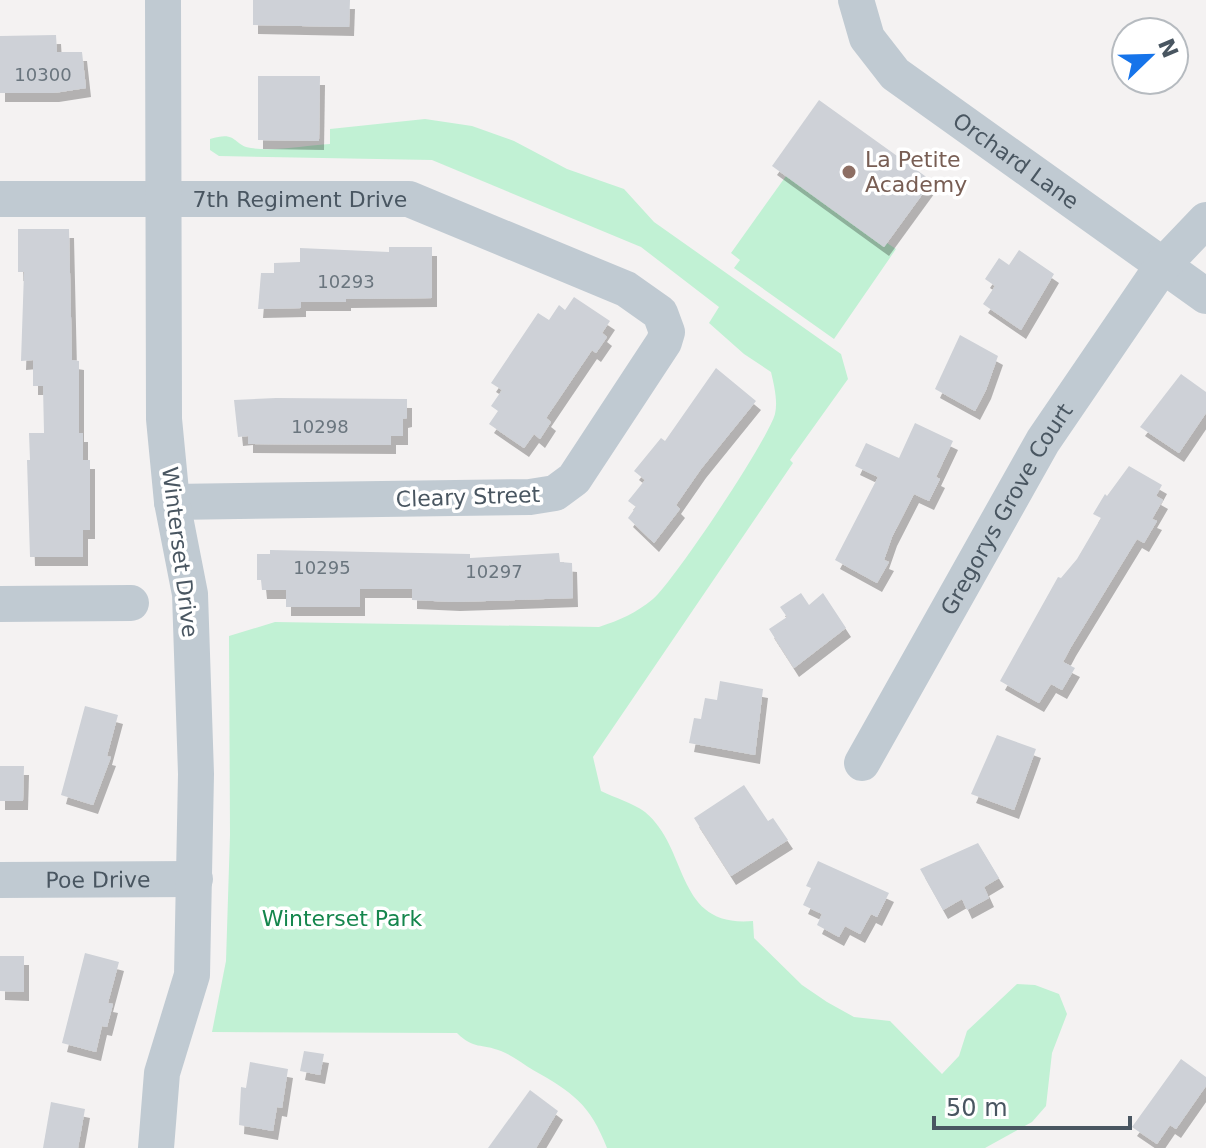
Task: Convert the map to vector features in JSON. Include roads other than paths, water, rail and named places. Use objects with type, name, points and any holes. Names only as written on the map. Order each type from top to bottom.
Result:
[{"type":"street","name":"Winterset Drive","points":[[156,1148],[162,1073],[192,975],[196,774],[190,594],[172,502],[164,419],[163,0]]},
{"type":"street","name":"Orchard Lane","points":[[856,0],[867,38],[895,74],[1206,296]]},
{"type":"street","name":"7th Regiment Drive","points":[[0,199],[409,199],[626,289],[647,302],[665,322]]},
{"type":"street","name":"Gregorys Grove Court","points":[[862,763],[1043,441],[1163,265],[1206,220]]},
{"type":"street","name":"Cleary Street","points":[[172,502],[530,497],[555,493],[574,479],[664,342],[665,322]]},
{"type":"street","points":[[0,604],[131,603]]},
{"type":"street","name":"Poe Drive","points":[[0,880],[195,879]]},
{"type":"place","name":"La Petite Academy","points":[[849,172]]},
{"type":"park label","name":"Winterset Park","points":[[342,918]]}]
